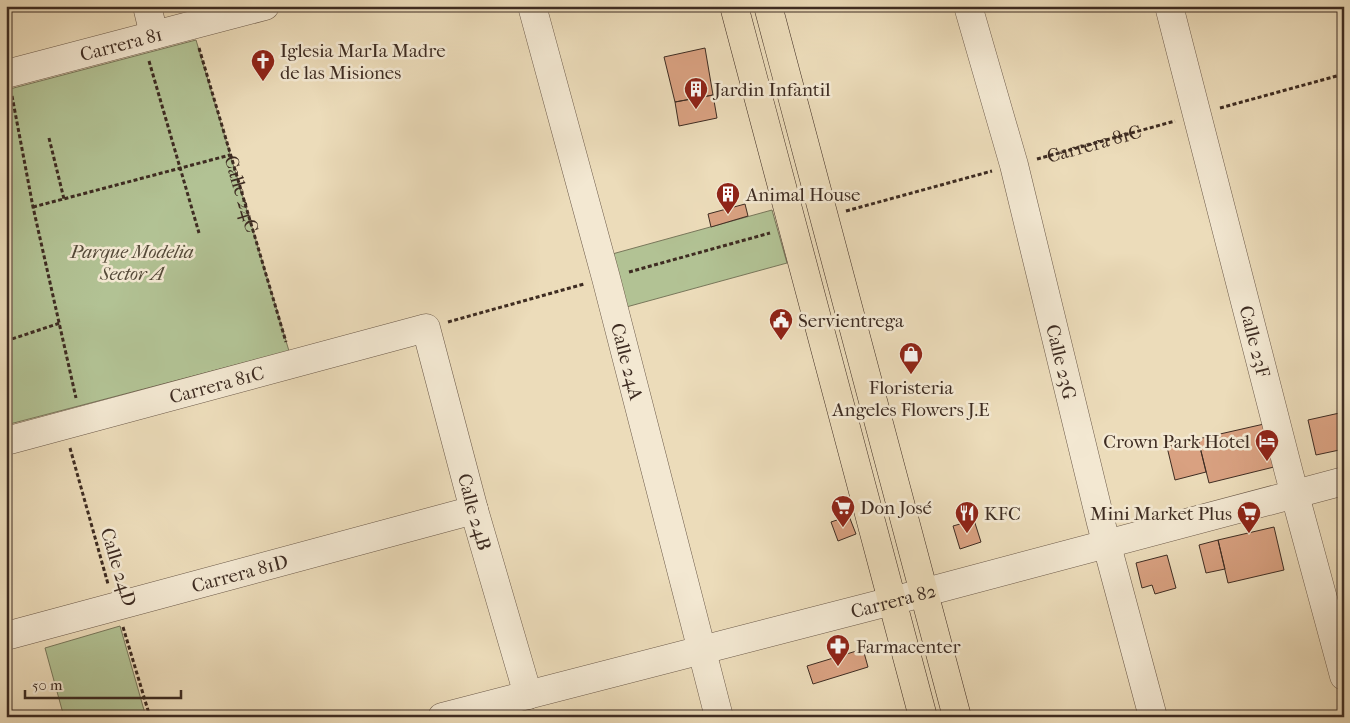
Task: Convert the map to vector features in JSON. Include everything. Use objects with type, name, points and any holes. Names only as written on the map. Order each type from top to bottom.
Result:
[{"type":"main road","points":[[734,6],[923,717]]},
{"type":"main road","points":[[768,6],[957,717]]},
{"type":"street","points":[[147,6],[150,44]]},
{"type":"street","name":"Carrera 81","points":[[7,74],[150,44],[192,25],[265,6]]},
{"type":"street","name":"Calle 24A","points":[[532,6],[609,287],[719,717]]},
{"type":"street","name":"Calle 23G","points":[[968,6],[1014,165],[1106,544],[1153,717]]},
{"type":"street","name":"Calle 23F","points":[[1169,6],[1344,676]]},
{"type":"street","name":"Carrera 81C","points":[[6,441],[71,416],[293,364],[426,328]]},
{"type":"street","name":"Calle 24B","points":[[426,328],[474,510],[528,695]]},
{"type":"street","name":"Carrera 82","points":[[442,717],[892,601],[1344,481]]},
{"type":"street","name":"Carrera 81D","points":[[6,636],[474,510]]},
{"type":"path","name":"Calle 24C","points":[[192,25],[293,364]]},
{"type":"path","points":[[150,44],[198,233]]},
{"type":"path","name":"Calle 24D","points":[[7,74],[60,323],[71,416],[115,607],[150,717]]},
{"type":"path","name":"Carrera 81C","points":[[843,212],[1344,74]]},
{"type":"path","points":[[49,138],[64,199]]},
{"type":"path","points":[[34,208],[230,155]]},
{"type":"path","points":[[6,341],[60,323]]},
{"type":"green space","name":"Parque Modelia Sector A","points":[[196,40],[289,351],[6,425],[6,90]]},
{"type":"green space","points":[[772,210],[787,263],[619,309],[605,256]]},
{"type":"green space","points":[[120,626],[146,717],[64,717],[45,648]]},
{"type":"building","points":[[705,48],[713,95],[675,102],[664,57]]},
{"type":"building","name":"Jardin Infantil","points":[[713,95],[717,118],[679,126],[675,102]]},
{"type":"building","name":"Animal House","points":[[745,204],[748,216],[711,227],[708,214]]},
{"type":"building","points":[[1344,412],[1344,449],[1316,455],[1308,420]]},
{"type":"building","points":[[1264,424],[1274,467],[1209,483],[1198,439]]},
{"type":"building","points":[[1198,439],[1206,472],[1175,480],[1167,447]]},
{"type":"building","name":"Don José","points":[[849,516],[856,534],[838,541],[831,522]]},
{"type":"building","name":"KFC","points":[[974,520],[981,542],[960,549],[953,526]]},
{"type":"building","points":[[1274,527],[1284,570],[1228,583],[1218,540]]},
{"type":"building","points":[[1218,540],[1225,569],[1206,573],[1199,545]]},
{"type":"building","points":[[1167,555],[1176,588],[1155,594],[1152,585],[1142,588],[1136,563]]},
{"type":"building","name":"Farmacenter","points":[[863,649],[868,667],[813,684],[807,666]]},
{"type":"place","name":"Iglesia MarIa Madre de las Misiones","points":[[263,82]]},
{"type":"place","name":"Jardin Infantil","points":[[696,110]]},
{"type":"place","name":"Animal House","points":[[728,215]]},
{"type":"place","name":"Servientrega","points":[[781,341]]},
{"type":"place","name":"Floristeria Angeles Flowers J.E","points":[[911,375]]},
{"type":"place","name":"Crown Park Hotel","points":[[1267,462]]},
{"type":"place","name":"Don José","points":[[843,528]]},
{"type":"place","name":"KFC","points":[[967,534]]},
{"type":"place","name":"Mini Market Plus","points":[[1249,534]]},
{"type":"place","name":"Farmacenter","points":[[838,667]]}]
